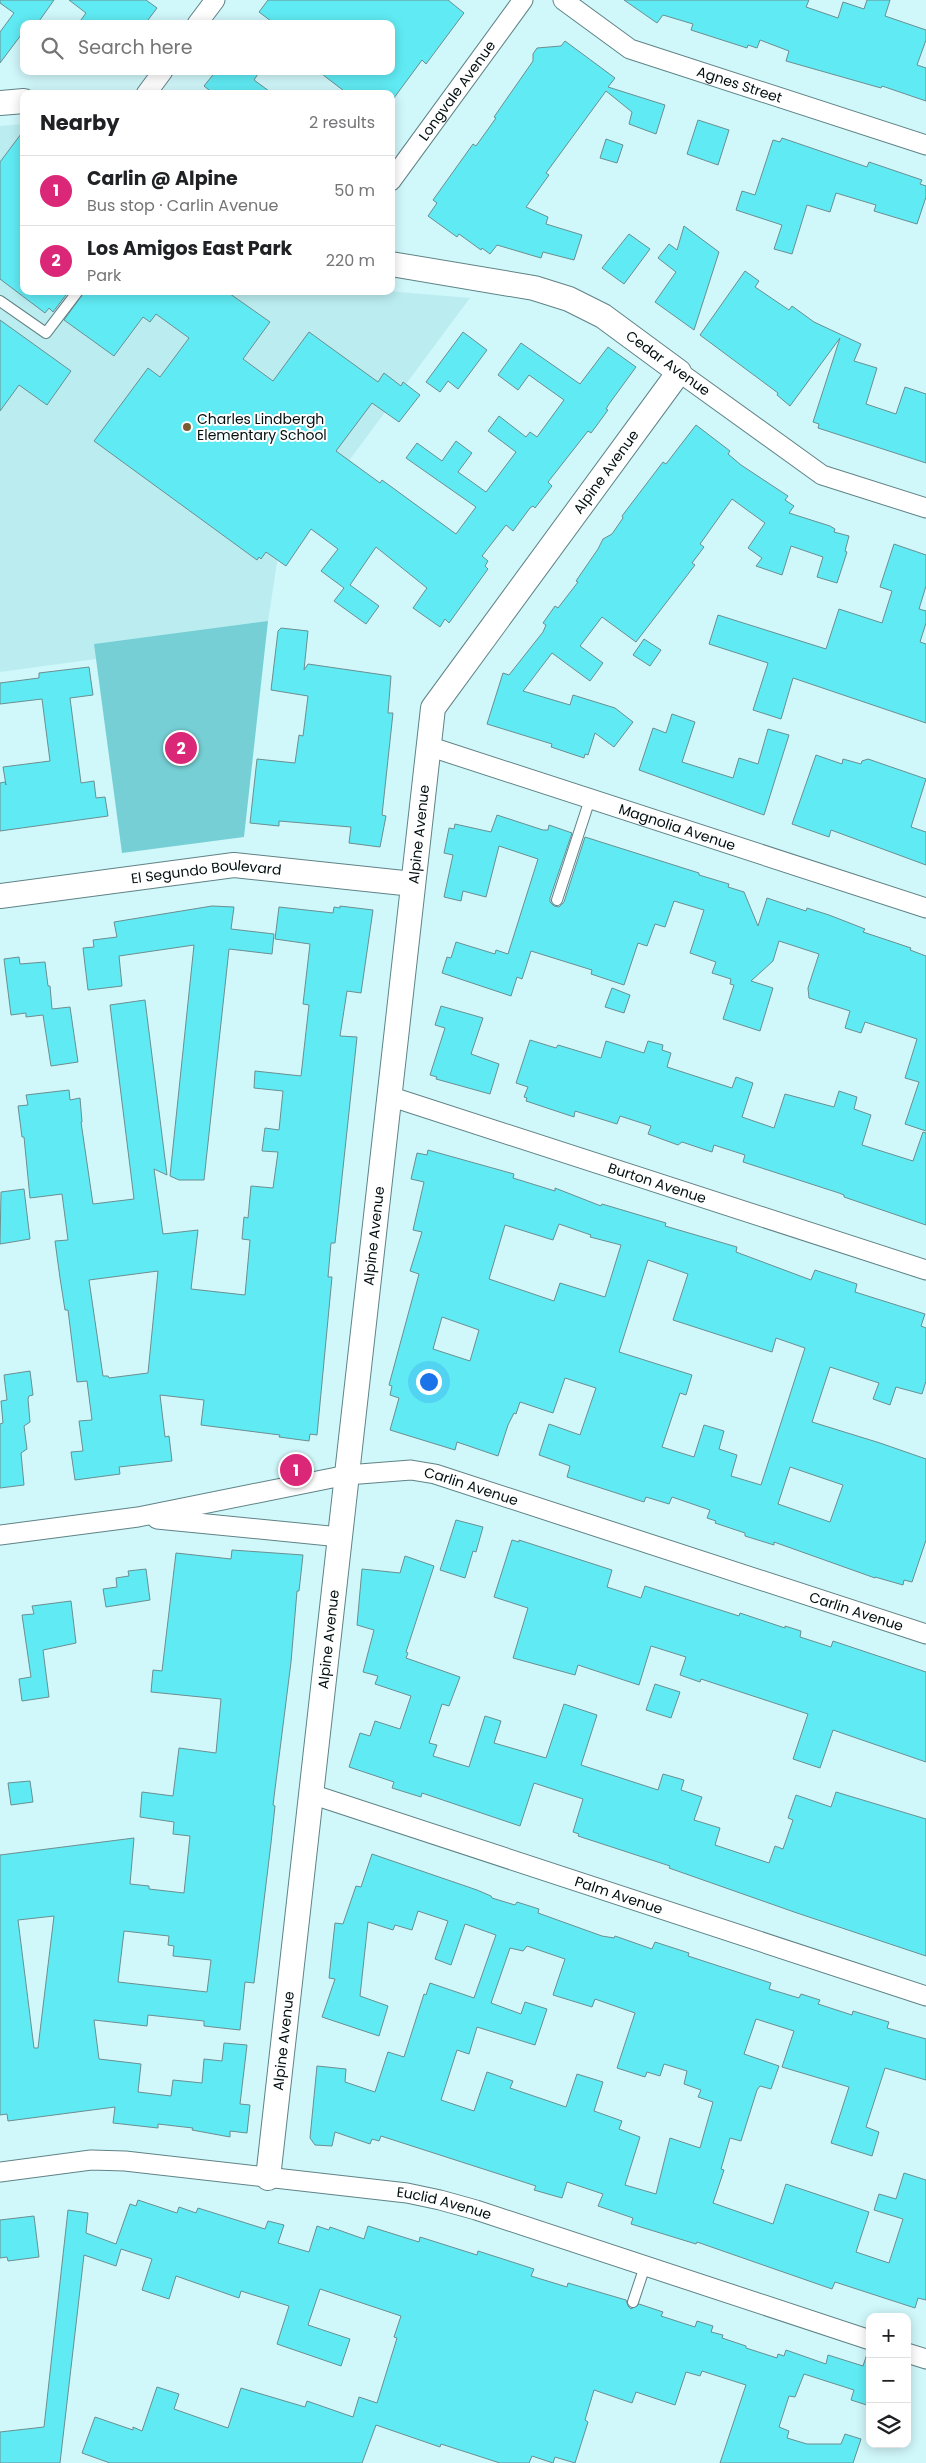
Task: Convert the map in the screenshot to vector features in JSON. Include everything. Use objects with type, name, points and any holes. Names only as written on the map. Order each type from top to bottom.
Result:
[{"type":"street","points":[[200,20],[215,0]]},
{"type":"street","name":"Longvale Avenue","points":[[395,176],[523,0]]},
{"type":"street","name":"Agnes Street","points":[[563,0],[630,48],[926,145]]},
{"type":"street","points":[[149,90],[160,75]]},
{"type":"street","points":[[0,103],[20,101]]},
{"type":"street","name":"Cedar Avenue","points":[[395,265],[534,288],[569,299],[602,316],[822,475],[926,508]]},
{"type":"street","name":"Alpine Avenue","points":[[268,2178],[412,884],[435,702],[679,372]]},
{"type":"street","name":"Magnolia Avenue","points":[[428,746],[926,908]]},
{"type":"street","name":"El Segundo Boulevard","points":[[0,896],[234,865],[412,884]]},
{"type":"street","name":"Burton Avenue","points":[[389,1096],[926,1270]]},
{"type":"street","name":"Carlin Avenue","points":[[0,1535],[138,1518],[347,1475],[411,1470],[436,1474],[926,1634]]},
{"type":"street","points":[[138,1518],[340,1537]]},
{"type":"street","name":"Palm Avenue","points":[[311,1794],[926,1996]]},
{"type":"street","name":"Euclid Avenue","points":[[0,2172],[108,2160],[407,2193],[440,2200],[866,2339]]},
{"type":"street","points":[[911,2354],[926,2359]]},
{"type":"lane","points":[[0,302],[46,333],[75,295]]},
{"type":"lane","points":[[557,900],[590,799]]},
{"type":"lane","points":[[633,2302],[645,2266]]},
{"type":"shaded area","name":"Charles Lindbergh Elementary School","points":[[20,124],[20,295],[395,295],[395,292],[470,298],[278,556],[268,621],[95,644],[96,659],[0,672],[0,126]]},
{"type":"shaded area","points":[[268,621],[244,837],[122,853],[94,644]]},
{"type":"building","points":[[0,0],[54,0],[40,20],[20,20],[20,36],[0,63],[0,32],[14,13],[0,3]]},
{"type":"building","points":[[69,0],[146,0],[157,8],[148,20],[81,20],[86,13]]},
{"type":"building","points":[[268,0],[448,0],[464,13],[426,64],[422,60],[395,97],[395,90],[343,90],[323,75],[395,75],[395,20],[270,20],[259,12]]},
{"type":"building","points":[[624,0],[809,0],[806,7],[838,18],[843,2],[864,9],[867,0],[890,0],[885,16],[926,30],[926,40],[917,65],[926,68],[926,101],[882,86],[881,88],[786,61],[789,51],[760,40],[757,48],[748,45],[747,48],[691,30],[693,24],[663,15],[657,23]]},
{"type":"building","points":[[565,41],[615,78],[608,87],[665,105],[656,134],[629,124],[632,112],[606,91],[546,173],[549,175],[526,207],[548,217],[546,224],[582,235],[574,260],[543,252],[541,258],[497,245],[490,254],[482,248],[481,250],[459,234],[457,237],[428,216],[437,203],[433,200],[473,144],[476,146],[496,118],[494,117],[533,61],[533,54],[537,48],[561,46]]},
{"type":"building","points":[[213,75],[257,75],[254,80],[268,90],[209,90],[204,86]]},
{"type":"building","points":[[698,120],[729,130],[718,165],[687,154]]},
{"type":"building","points":[[20,135],[20,294],[0,279],[0,162]]},
{"type":"building","points":[[782,138],[867,167],[869,162],[922,180],[920,184],[926,186],[926,197],[917,224],[874,211],[876,205],[836,193],[830,212],[807,205],[792,254],[774,249],[782,225],[736,210],[742,191],[755,195],[773,140],[780,142]]},
{"type":"building","points":[[606,139],[623,145],[617,163],[600,158]]},
{"type":"building","points":[[684,226],[719,252],[694,330],[655,302],[676,272],[658,258],[669,244],[677,250]]},
{"type":"building","points":[[629,234],[650,249],[624,284],[602,268]]},
{"type":"building","points":[[745,271],[759,281],[755,287],[789,310],[792,306],[814,322],[861,344],[854,361],[877,368],[866,404],[896,414],[905,387],[926,394],[926,463],[818,428],[819,424],[813,422],[840,338],[790,406],[777,395],[778,393],[700,335]]},
{"type":"building","points":[[21,295],[66,295],[53,312],[49,308],[45,313]]},
{"type":"building","points":[[82,295],[232,295],[270,322],[243,359],[273,381],[309,332],[378,382],[384,373],[401,386],[403,382],[420,395],[399,422],[372,403],[336,451],[380,483],[382,480],[456,534],[476,507],[406,458],[417,443],[442,461],[456,441],[472,453],[458,472],[486,492],[516,452],[488,431],[499,416],[526,437],[530,432],[537,437],[564,400],[529,375],[518,390],[498,375],[521,343],[580,384],[608,347],[636,367],[591,433],[588,431],[548,482],[552,486],[535,508],[533,506],[530,508],[513,531],[506,525],[482,556],[488,561],[485,566],[488,569],[449,623],[445,619],[440,627],[413,608],[427,588],[376,547],[350,585],[379,606],[366,624],[334,601],[344,588],[321,571],[338,549],[311,529],[286,566],[266,552],[261,559],[259,557],[257,560],[94,441],[148,368],[160,377],[189,338],[156,314],[150,322],[143,317],[114,356],[64,320]]},
{"type":"building","points":[[0,320],[71,371],[47,405],[19,385],[0,411]]},
{"type":"building","points":[[463,332],[487,350],[458,389],[448,381],[440,392],[426,382]]},
{"type":"building","points":[[696,425],[730,451],[728,454],[741,465],[788,496],[785,500],[794,506],[789,513],[830,526],[835,529],[834,532],[849,536],[845,551],[847,552],[837,583],[817,577],[823,557],[791,546],[782,575],[756,566],[762,558],[748,548],[765,523],[732,499],[700,544],[704,547],[692,563],[695,565],[636,642],[602,617],[580,646],[603,663],[590,681],[552,653],[523,691],[570,705],[573,695],[615,708],[633,722],[614,747],[595,733],[588,755],[585,754],[584,758],[551,747],[552,744],[487,724],[503,673],[509,675],[543,632],[546,625],[543,623],[555,606],[558,608],[578,582],[576,581],[603,539],[612,534],[623,518],[622,516],[663,462],[666,464]]},
{"type":"building","points":[[894,544],[926,555],[926,586],[919,609],[926,611],[926,623],[920,642],[926,644],[926,723],[793,678],[781,719],[753,710],[768,663],[709,644],[718,615],[826,649],[839,609],[882,623],[892,591],[880,587]]},
{"type":"building","points":[[281,628],[308,631],[304,670],[308,664],[391,676],[388,713],[393,713],[382,815],[386,816],[380,847],[349,843],[351,827],[279,821],[279,826],[250,823],[257,759],[295,763],[299,735],[303,736],[308,696],[271,690],[278,631]]},
{"type":"building","points":[[644,639],[661,650],[650,666],[633,655]]},
{"type":"building","points":[[89,667],[93,695],[70,698],[81,783],[94,781],[96,798],[105,797],[108,816],[0,831],[0,783],[5,782],[6,785],[3,767],[50,761],[42,699],[0,704],[0,683],[39,678],[39,673]]},
{"type":"building","points":[[672,714],[695,722],[682,762],[733,778],[739,758],[758,764],[768,729],[789,735],[764,815],[639,770],[653,728],[666,733]]},
{"type":"building","points":[[816,755],[842,764],[843,759],[861,764],[862,761],[868,759],[926,779],[911,827],[926,832],[926,865],[831,830],[829,837],[792,824]]},
{"type":"building","points":[[497,815],[543,830],[548,830],[549,825],[572,833],[550,898],[550,902],[554,906],[559,907],[564,902],[585,837],[729,884],[728,887],[744,892],[758,926],[767,898],[806,911],[807,908],[829,915],[865,929],[863,932],[911,948],[910,950],[926,956],[926,1131],[905,1124],[919,1082],[905,1078],[917,1039],[865,1022],[861,1033],[845,1028],[850,1011],[809,998],[808,988],[819,954],[779,941],[773,961],[751,981],[773,988],[760,1031],[723,1019],[734,985],[730,984],[731,979],[712,973],[716,962],[690,953],[704,910],[674,901],[665,927],[655,924],[647,946],[638,943],[624,985],[591,974],[592,970],[531,951],[522,979],[517,977],[511,996],[442,973],[447,957],[451,958],[456,942],[495,954],[496,950],[508,954],[538,859],[499,846],[486,897],[463,891],[461,901],[444,897],[453,855],[444,853],[449,828],[454,829],[455,824],[491,832]]},
{"type":"building","points":[[212,906],[234,907],[231,929],[274,934],[272,954],[229,949],[204,1180],[179,1180],[170,1176],[194,945],[119,956],[122,986],[88,990],[83,948],[94,947],[93,940],[117,937],[114,922]]},
{"type":"building","points":[[340,906],[373,910],[361,993],[347,991],[340,1036],[357,1037],[335,1243],[331,1243],[328,1277],[332,1277],[317,1435],[310,1434],[309,1441],[279,1437],[280,1435],[201,1425],[204,1400],[160,1395],[165,1437],[169,1436],[172,1461],[119,1467],[120,1474],[75,1480],[71,1452],[83,1451],[79,1421],[92,1420],[87,1381],[77,1382],[68,1310],[65,1310],[55,1241],[68,1240],[62,1194],[30,1198],[24,1137],[22,1137],[18,1106],[28,1105],[26,1095],[69,1090],[70,1100],[80,1098],[81,1122],[93,1204],[134,1199],[110,1005],[145,1000],[167,1175],[154,1169],[163,1234],[198,1230],[191,1289],[245,1295],[250,1240],[242,1239],[244,1217],[248,1218],[251,1186],[273,1188],[278,1152],[262,1151],[265,1128],[279,1130],[283,1091],[254,1088],[255,1071],[301,1076],[309,1005],[303,1004],[310,944],[275,939],[279,907],[333,913],[334,907],[340,908]],"holes":[[[158,1271],[148,1373],[109,1378],[108,1376],[103,1376],[89,1280]]]},
{"type":"building","points":[[19,957],[20,964],[45,962],[52,1009],[70,1007],[78,1062],[51,1066],[43,1015],[26,1017],[26,1013],[11,1015],[4,959]]},
{"type":"building","points":[[612,988],[630,995],[624,1013],[605,1007]]},
{"type":"building","points":[[441,1006],[483,1018],[471,1054],[499,1064],[490,1094],[436,1079],[437,1077],[430,1075],[445,1028],[435,1025]]},
{"type":"building","points":[[530,1040],[556,1048],[558,1045],[601,1058],[606,1041],[644,1053],[648,1041],[663,1045],[662,1050],[671,1053],[667,1067],[732,1088],[736,1077],[753,1083],[742,1117],[774,1128],[785,1094],[834,1107],[839,1091],[857,1097],[854,1109],[871,1115],[862,1145],[913,1161],[923,1132],[926,1133],[926,1225],[844,1197],[844,1195],[839,1193],[743,1162],[745,1155],[714,1145],[712,1152],[682,1142],[678,1145],[648,1134],[651,1126],[620,1116],[617,1124],[575,1111],[574,1117],[526,1101],[527,1098],[524,1097],[528,1087],[516,1083]]},
{"type":"building","points":[[428,1150],[514,1174],[513,1178],[555,1191],[555,1188],[601,1206],[602,1204],[666,1223],[665,1226],[737,1247],[736,1252],[811,1280],[815,1270],[857,1284],[855,1292],[925,1314],[921,1326],[926,1328],[926,1381],[922,1394],[896,1387],[890,1405],[873,1399],[879,1383],[830,1367],[812,1422],[926,1459],[926,1540],[912,1582],[904,1580],[903,1585],[875,1578],[774,1542],[774,1545],[745,1536],[745,1533],[715,1523],[716,1521],[707,1518],[710,1510],[672,1497],[669,1504],[646,1497],[644,1502],[567,1477],[570,1466],[539,1455],[549,1424],[580,1435],[596,1388],[565,1378],[553,1413],[520,1402],[516,1414],[514,1413],[508,1425],[498,1456],[457,1442],[455,1450],[390,1430],[399,1398],[390,1395],[392,1386],[389,1385],[419,1274],[410,1271],[422,1232],[413,1230],[424,1182],[411,1179],[417,1153],[427,1155]],"holes":[[[559,1224],[591,1235],[590,1237],[621,1245],[605,1297],[560,1283],[554,1301],[489,1279],[505,1225],[553,1240]],[[648,1260],[688,1274],[673,1320],[772,1352],[776,1338],[805,1348],[761,1485],[731,1476],[737,1455],[719,1449],[724,1431],[704,1425],[694,1457],[662,1447],[680,1393],[686,1395],[692,1375],[619,1352]],[[442,1317],[479,1330],[470,1361],[433,1349]],[[790,1467],[843,1485],[830,1522],[778,1504]]]},
{"type":"building","points":[[24,1189],[30,1239],[0,1244],[1,1192]]},
{"type":"building","points":[[30,1371],[33,1395],[29,1396],[28,1399],[30,1422],[24,1426],[27,1449],[21,1453],[24,1485],[0,1488],[0,1424],[3,1423],[1,1401],[7,1400],[4,1375]]},
{"type":"building","points":[[456,1520],[483,1527],[476,1552],[473,1551],[465,1578],[440,1570]]},
{"type":"building","points":[[512,1540],[519,1542],[519,1540],[612,1570],[607,1587],[641,1598],[645,1586],[739,1616],[740,1613],[785,1628],[785,1626],[801,1631],[800,1637],[831,1647],[833,1641],[926,1672],[926,1762],[833,1730],[820,1768],[793,1759],[808,1714],[701,1679],[700,1682],[680,1675],[686,1657],[651,1646],[639,1685],[578,1665],[575,1675],[513,1658],[528,1608],[494,1597]]},
{"type":"building","points":[[232,1550],[303,1555],[299,1591],[297,1591],[291,1662],[273,1805],[275,1806],[254,1983],[245,1982],[240,2030],[204,2026],[204,2021],[148,2015],[147,2026],[94,2020],[99,2059],[141,2064],[138,2092],[171,2096],[173,2080],[202,2083],[204,2059],[222,2061],[224,2043],[247,2045],[240,2104],[250,2105],[247,2133],[230,2131],[230,2137],[192,2130],[193,2128],[158,2124],[158,2128],[113,2123],[115,2107],[8,2121],[7,2114],[0,2115],[0,1855],[134,1838],[130,1884],[149,1886],[149,1889],[184,1893],[190,1836],[173,1834],[174,1822],[140,1817],[142,1792],[173,1796],[179,1748],[216,1753],[221,1699],[151,1692],[153,1670],[162,1671],[176,1553],[231,1559]],"holes":[[[54,1916],[38,2048],[34,2048],[18,1920]],[[124,1931],[169,1936],[168,1945],[174,1946],[173,1956],[211,1960],[207,1992],[118,1982]]]},
{"type":"building","points":[[405,1556],[434,1566],[406,1652],[408,1653],[406,1658],[460,1677],[449,1706],[442,1704],[429,1743],[437,1745],[433,1756],[469,1767],[485,1716],[501,1721],[494,1743],[546,1758],[564,1704],[597,1715],[581,1765],[658,1790],[663,1774],[684,1780],[681,1790],[702,1797],[694,1820],[720,1828],[715,1845],[769,1863],[775,1846],[783,1849],[793,1820],[788,1818],[796,1795],[831,1807],[836,1792],[926,1819],[926,1956],[669,1868],[670,1866],[578,1836],[579,1834],[573,1832],[583,1799],[534,1783],[520,1826],[422,1793],[421,1797],[392,1788],[394,1782],[349,1767],[360,1733],[370,1736],[375,1721],[400,1729],[411,1696],[375,1684],[378,1676],[363,1672],[374,1630],[357,1625],[362,1569],[400,1573]]},
{"type":"building","points":[[146,1569],[150,1600],[106,1607],[103,1589],[117,1587],[116,1578],[129,1576],[128,1571]]},
{"type":"building","points":[[71,1601],[76,1643],[43,1650],[49,1697],[22,1701],[19,1679],[31,1677],[22,1615],[34,1614],[32,1606]]},
{"type":"building","points":[[655,1684],[680,1692],[671,1718],[646,1710]]},
{"type":"building","points":[[30,1781],[33,1802],[11,1805],[8,1783]]},
{"type":"building","points":[[372,1854],[477,1890],[492,1898],[515,1905],[517,1902],[539,1909],[538,1913],[602,1936],[614,1938],[615,1936],[652,1949],[655,1942],[689,1953],[688,1956],[771,1983],[769,1989],[799,1998],[801,1994],[820,2000],[818,2004],[852,2015],[853,2011],[889,2022],[887,2028],[926,2039],[926,2080],[885,2068],[866,2127],[879,2132],[872,2156],[831,2143],[849,2087],[782,2067],[794,2031],[756,2019],[744,2054],[779,2066],[771,2089],[760,2086],[757,2090],[741,2141],[730,2138],[721,2169],[724,2170],[713,2203],[773,2224],[786,2184],[869,2212],[856,2252],[889,2263],[903,2219],[874,2210],[879,2194],[896,2199],[904,2173],[926,2180],[926,2300],[918,2298],[915,2308],[835,2282],[832,2289],[697,2242],[696,2244],[631,2224],[633,2218],[598,2206],[603,2194],[567,2182],[562,2198],[534,2190],[536,2186],[381,2136],[379,2141],[372,2139],[370,2144],[335,2132],[332,2146],[315,2145],[310,2138],[317,2066],[346,2069],[345,2082],[375,2092],[388,2052],[404,2057],[424,1994],[426,1995],[430,1983],[474,1998],[496,1935],[465,1924],[451,1965],[435,1959],[448,1921],[418,1911],[412,1930],[395,1925],[393,1930],[368,1922],[360,1996],[388,2006],[379,2036],[322,2017],[335,1979],[329,1978],[335,1923],[343,1924],[356,1886],[361,1887]],"holes":[[[527,1946],[565,1959],[553,1995],[592,2007],[595,1999],[635,2013],[617,2068],[645,2077],[647,2072],[660,2076],[664,2064],[687,2071],[684,2084],[701,2090],[698,2097],[713,2102],[700,2148],[670,2138],[656,2194],[625,2185],[640,2137],[619,2129],[622,2121],[594,2111],[603,2082],[577,2074],[566,2107],[510,2088],[513,2081],[487,2072],[474,2111],[441,2100],[457,2050],[469,2054],[477,2027],[535,2045],[547,2009],[525,2002],[521,2014],[491,2003],[510,1948],[523,1951]]]},
{"type":"building","points":[[138,2200],[177,2213],[179,2207],[196,2213],[198,2208],[265,2229],[268,2221],[284,2225],[278,2243],[309,2252],[317,2226],[329,2230],[330,2227],[364,2239],[368,2226],[419,2242],[420,2237],[477,2255],[478,2251],[534,2269],[531,2276],[567,2287],[568,2283],[626,2300],[631,2309],[639,2304],[663,2312],[661,2316],[695,2327],[697,2321],[713,2326],[711,2332],[723,2335],[722,2338],[777,2358],[778,2354],[784,2356],[786,2350],[826,2364],[828,2355],[863,2366],[866,2357],[866,2405],[851,2400],[854,2390],[804,2374],[795,2397],[789,2396],[779,2427],[789,2431],[787,2438],[807,2444],[841,2444],[845,2434],[861,2439],[853,2463],[720,2463],[746,2385],[702,2371],[700,2376],[686,2372],[675,2405],[636,2392],[632,2403],[594,2390],[585,2420],[588,2422],[575,2463],[555,2457],[553,2463],[532,2456],[529,2463],[500,2463],[441,2444],[440,2447],[376,2425],[362,2463],[110,2463],[82,2453],[95,2417],[133,2430],[133,2427],[142,2431],[157,2387],[179,2394],[174,2409],[228,2428],[241,2388],[305,2407],[307,2401],[353,2417],[359,2397],[377,2403],[397,2338],[394,2337],[401,2316],[320,2289],[308,2325],[350,2339],[341,2366],[277,2344],[289,2306],[241,2291],[239,2298],[176,2276],[169,2299],[142,2290],[152,2259],[121,2249],[116,2266],[84,2255],[60,2463],[0,2463],[0,2432],[44,2427],[68,2210],[88,2213],[86,2233],[116,2244],[130,2204],[136,2206]]},
{"type":"building","points":[[34,2216],[39,2257],[8,2261],[7,2257],[0,2258],[0,2220]]},
{"type":"place","name":"Charles Lindbergh Elementary School","points":[[187,427]]},
{"type":"place","name":"Los Amigos East Park","points":[[181,748]]},
{"type":"place","name":"Carlin @ Alpine","points":[[296,1470]]}]
